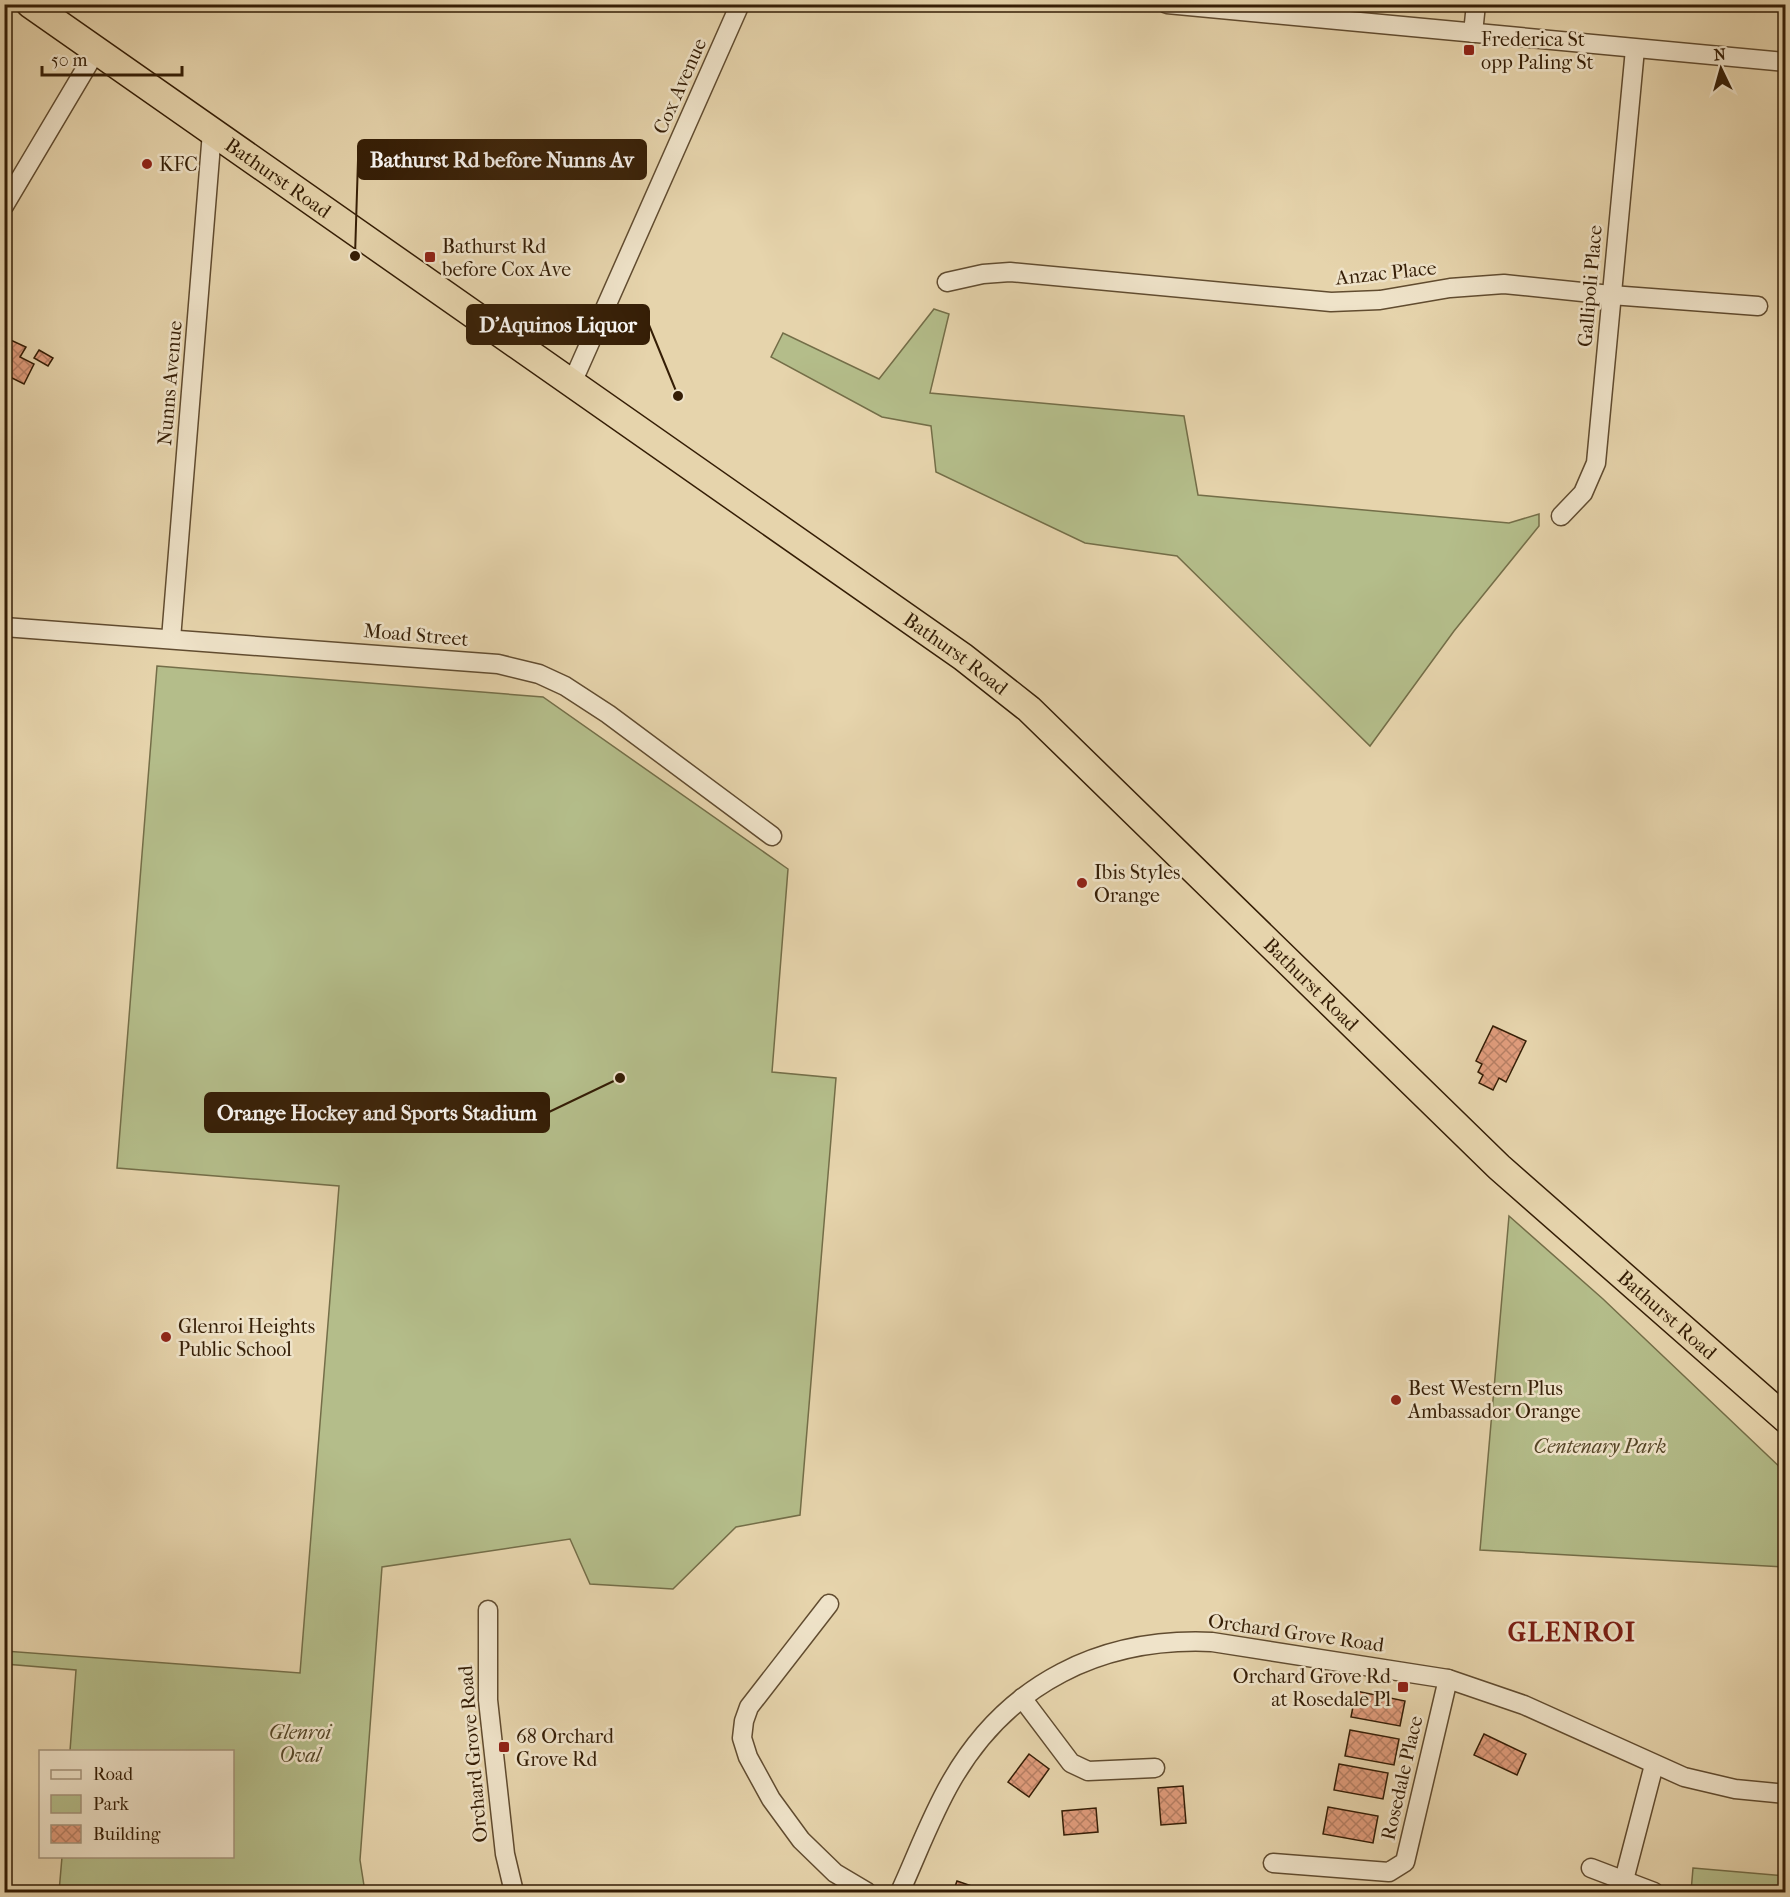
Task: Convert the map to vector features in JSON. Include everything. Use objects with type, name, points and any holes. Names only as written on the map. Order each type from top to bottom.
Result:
[{"type":"highway","name":"Bathurst Road","points":[[30,4],[963,657],[1029,709],[1499,1167],[1785,1419]]},
{"type":"street","name":"Cox Avenue","points":[[572,383],[740,4]]},
{"type":"street","points":[[1167,4],[1785,62]]},
{"type":"street","points":[[1473,33],[1476,4]]},
{"type":"street","name":"Gallipoli Place","points":[[1562,516],[1583,493],[1596,463],[1635,49]]},
{"type":"street","points":[[4,207],[96,51]]},
{"type":"street","name":"Nunns Avenue","points":[[171,639],[212,132]]},
{"type":"street","name":"Anzac Place","points":[[947,282],[983,274],[1010,272],[1331,302],[1380,300],[1450,288],[1504,284],[1758,306]]},
{"type":"street","name":"Moad Street","points":[[4,627],[498,664],[539,674],[565,686],[608,714],[772,836]]},
{"type":"street","points":[[829,1604],[748,1707],[742,1738],[748,1757],[771,1799],[801,1840],[835,1873],[867,1893]]},
{"type":"street","name":"Orchard Grove Road","points":[[488,1610],[488,1700],[505,1854],[514,1893]]},
{"type":"street","name":"Orchard Grove Road","points":[[900,1893],[952,1780],[971,1750],[993,1723],[1022,1698],[1057,1675],[1115,1651],[1150,1644],[1182,1641],[1242,1646],[1448,1678],[1524,1705],[1654,1765],[1711,1785],[1785,1794]]},
{"type":"street","name":"Rosedale Place","points":[[1273,1863],[1389,1872],[1405,1862],[1448,1678]]},
{"type":"street","points":[[1022,1698],[1071,1763],[1088,1771],[1155,1768]]},
{"type":"street","points":[[1624,1880],[1654,1765]]},
{"type":"street","points":[[1591,1868],[1654,1893]]},
{"type":"green space","points":[[934,309],[949,314],[930,393],[1184,416],[1198,495],[1509,523],[1539,514],[1539,526],[1454,631],[1370,746],[1177,556],[1085,543],[936,472],[931,426],[882,417],[771,357],[783,333],[879,379]]},
{"type":"green space","name":"Glenroi Oval","points":[[157,666],[543,697],[788,869],[772,1072],[836,1078],[800,1515],[736,1527],[673,1589],[590,1584],[570,1539],[382,1567],[360,1860],[365,1892],[59,1892],[62,1858],[234,1858],[234,1750],[70,1750],[76,1670],[5,1664],[5,1651],[300,1673],[339,1186],[117,1168]]},
{"type":"green space","name":"Centenary Park","points":[[1509,1216],[1603,1299],[1785,1472],[1785,1567],[1480,1550]]},
{"type":"green space","points":[[1693,1868],[1785,1876],[1785,1892],[1691,1892]]},
{"type":"building","points":[[4,337],[26,347],[20,357],[34,364],[24,384],[4,374]]},
{"type":"building","points":[[39,350],[53,358],[48,366],[34,358]]},
{"type":"building","points":[[1493,1026],[1526,1041],[1506,1082],[1499,1078],[1493,1090],[1479,1083],[1483,1075],[1478,1072],[1482,1064],[1476,1061]]},
{"type":"building","points":[[1356,1691],[1405,1701],[1400,1726],[1351,1717]]},
{"type":"building","points":[[1350,1730],[1399,1739],[1394,1765],[1345,1756]]},
{"type":"building","points":[[1484,1734],[1526,1754],[1517,1775],[1474,1755]]},
{"type":"building","points":[[1029,1754],[1049,1769],[1029,1797],[1008,1782]]},
{"type":"building","points":[[1339,1764],[1388,1773],[1383,1799],[1334,1790]]},
{"type":"building","points":[[1183,1786],[1186,1823],[1161,1825],[1158,1788]]},
{"type":"building","points":[[1328,1807],[1378,1816],[1373,1843],[1323,1834]]},
{"type":"building","points":[[1096,1808],[1098,1832],[1064,1835],[1062,1811]]},
{"type":"building","points":[[957,1881],[983,1890],[982,1892],[953,1892]]},
{"type":"place","name":"Frederica St opp Paling St","points":[[1469,50]]},
{"type":"place","name":"KFC","points":[[147,164]]},
{"type":"place","name":"Bathurst Rd before Nunns Av","points":[[355,256]]},
{"type":"place","name":"Bathurst Rd before Cox Ave","points":[[430,257]]},
{"type":"place","name":"D'Aquinos Liquor","points":[[678,396]]},
{"type":"place","name":"Ibis Styles Orange","points":[[1082,883]]},
{"type":"place","name":"Orange Hockey and Sports Stadium","points":[[620,1078]]},
{"type":"place","name":"Glenroi Heights Public School","points":[[166,1337]]},
{"type":"place","name":"Best Western Plus Ambassador Orange","points":[[1396,1400]]},
{"type":"place","name":"Orchard Grove Rd at Rosedale Pl","points":[[1403,1687]]},
{"type":"place","name":"68 Orchard Grove Rd","points":[[504,1747]]},
{"type":"district","name":"GLENROI","points":[[1572,1632]]}]
